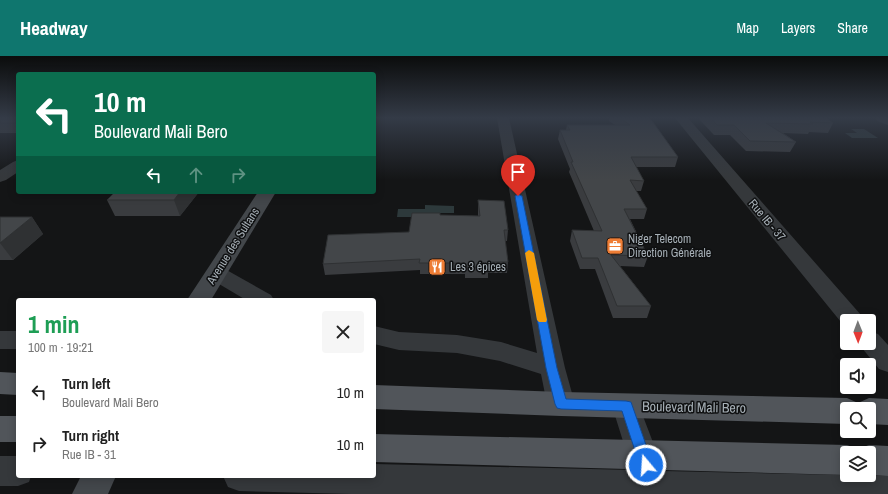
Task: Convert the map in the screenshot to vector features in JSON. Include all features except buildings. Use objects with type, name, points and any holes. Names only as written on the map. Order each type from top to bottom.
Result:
[{"type":"main road","points":[[0,383],[16,384]]},
{"type":"main road","name":"Boulevard Mali Bero","points":[[376,397],[626,406],[840,411]]},
{"type":"main road","points":[[876,411],[888,412]]},
{"type":"main road","points":[[0,429],[16,429]]},
{"type":"main road","points":[[376,448],[840,460]]},
{"type":"main road","points":[[876,460],[888,461]]},
{"type":"street","points":[[507,138],[552,368],[561,404]]},
{"type":"street","name":"Rue IB - 37","points":[[698,138],[847,314]]},
{"type":"street","points":[[0,177],[14,160]]},
{"type":"street","name":"Avenue des Sultans","points":[[200,298],[266,194]]},
{"type":"street","points":[[216,272],[260,298]]},
{"type":"street","points":[[376,335],[399,341],[457,344],[501,352],[552,368]]},
{"type":"street","points":[[0,340],[16,340]]},
{"type":"street","points":[[876,348],[888,362]]},
{"type":"street","points":[[626,406],[654,490]]},
{"type":"street","points":[[0,471],[16,471]]},
{"type":"street","points":[[89,494],[99,478]]},
{"type":"street","points":[[298,478],[654,490],[888,492]]},
{"type":"shaded area","points":[[425,205],[454,206],[454,213],[435,213],[434,217],[397,217],[398,209],[425,209]]},
{"type":"slow traffic","points":[[529,253],[542,320]]},
{"type":"place","name":"Niger Telecom Direction Générale","points":[[615,246]]},
{"type":"place","name":"Les 3 épices","points":[[437,267]]},
{"type":"route","points":[[518,196],[552,368],[561,404],[626,406],[646,465]]}]
